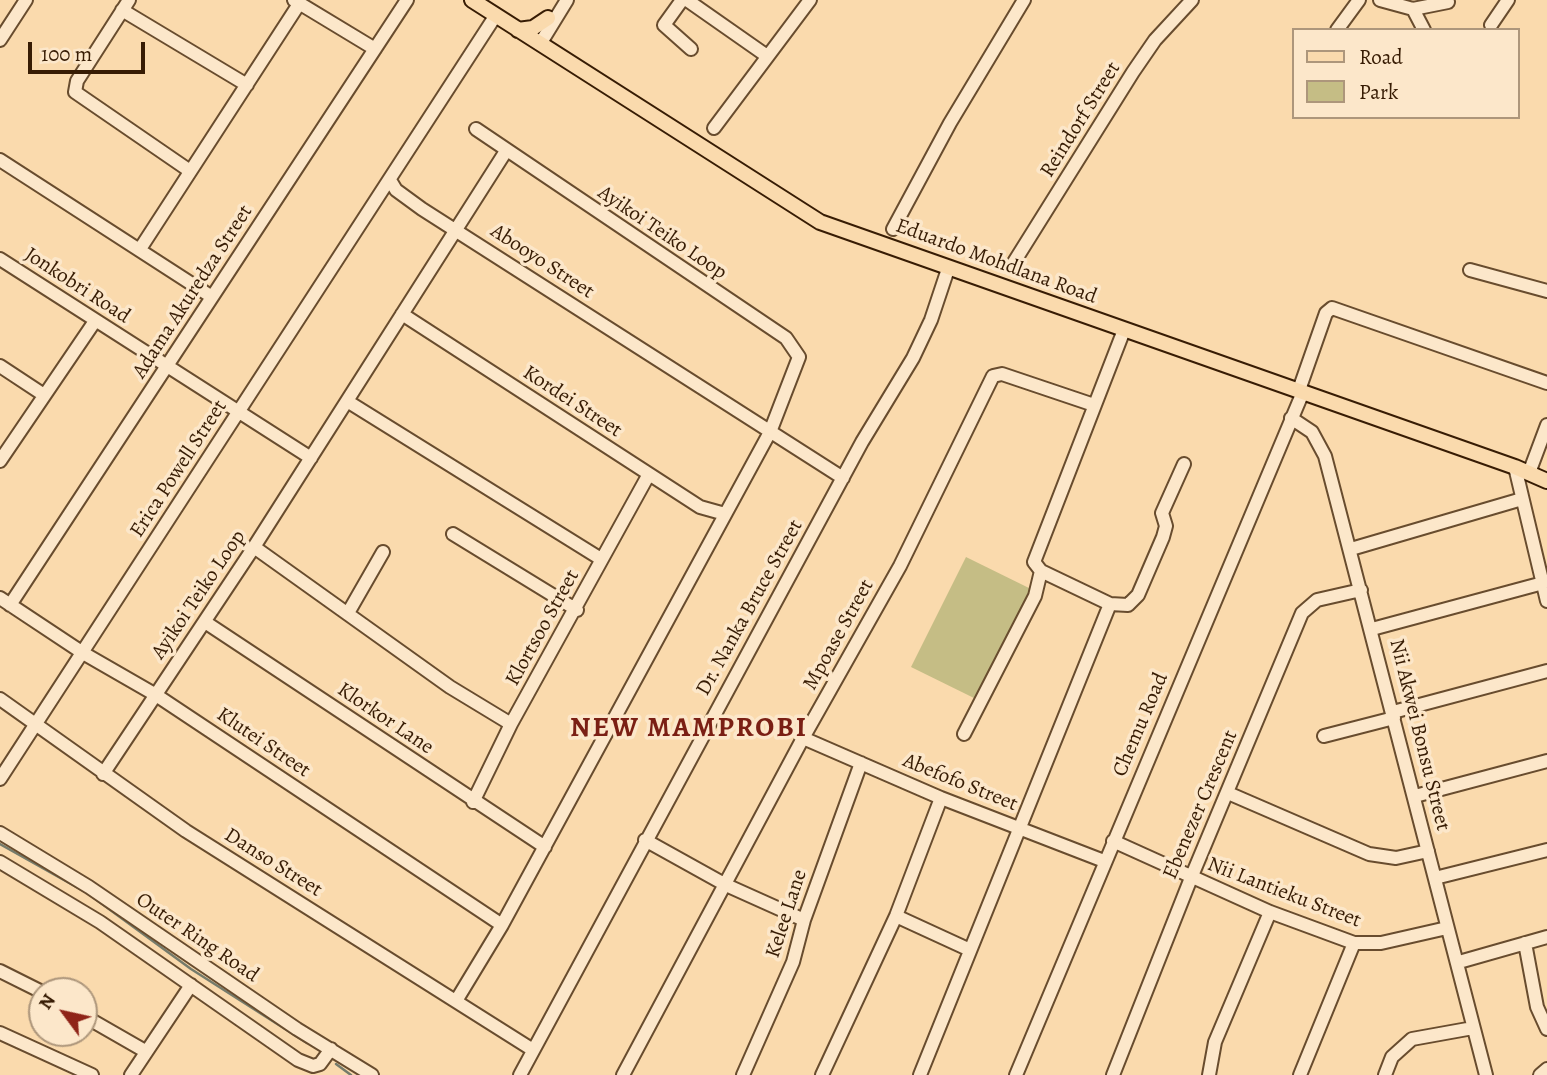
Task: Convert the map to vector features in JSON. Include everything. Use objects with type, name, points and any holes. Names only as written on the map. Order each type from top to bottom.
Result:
[{"type":"main road","name":"Eduardo Mohdlana Road","points":[[472,0],[808,216],[948,269],[1301,391],[1547,481]]},
{"type":"main road","points":[[518,30],[549,24]]},
{"type":"main road","points":[[541,45],[549,24]]},
{"type":"street","points":[[0,40],[26,0]]},
{"type":"street","name":"Adama Akuredza Street","points":[[5,601],[169,366],[407,0]]},
{"type":"street","points":[[549,24],[560,0]]},
{"type":"street","points":[[549,24],[567,0]]},
{"type":"street","points":[[691,49],[664,24],[685,0],[767,56]]},
{"type":"street","points":[[714,128],[810,0]]},
{"type":"street","points":[[893,229],[950,123],[1024,0]]},
{"type":"street","name":"Reindorf Street","points":[[1011,267],[1133,72],[1155,40],[1192,0]]},
{"type":"street","points":[[1338,28],[1359,0]]},
{"type":"street","points":[[1380,0],[1413,9],[1448,2]]},
{"type":"street","points":[[1490,25],[1508,0]]},
{"type":"street","points":[[140,249],[247,85],[297,2],[375,49]]},
{"type":"street","points":[[190,171],[75,92],[77,82],[125,5],[247,85]]},
{"type":"street","points":[[1413,9],[1423,28]]},
{"type":"street","points":[[390,180],[496,15]]},
{"type":"street","points":[[476,129],[506,151]]},
{"type":"street","name":"Ayikoi Teiko Loop","points":[[103,774],[254,547],[506,151],[786,338],[799,357],[770,432],[545,847],[456,1002]]},
{"type":"street","points":[[0,160],[212,297]]},
{"type":"street","name":"Abooyo Street","points":[[390,180],[402,195],[843,478]]},
{"type":"street","name":"Erica Powell Street","points":[[0,779],[390,180]]},
{"type":"street","name":"Jonkobri Road","points":[[0,259],[311,458]]},
{"type":"street","name":"Dr. Nanka Bruce Street","points":[[520,1075],[843,478],[917,351],[948,269]]},
{"type":"street","points":[[1470,270],[1547,291]]},
{"type":"street","name":"Chemu Road","points":[[1016,1075],[1104,861],[1251,521],[1301,391],[1326,313],[1332,308],[1547,383]]},
{"type":"street","name":"Kordei Street","points":[[402,314],[700,507],[725,514]]},
{"type":"street","points":[[0,461],[95,321]]},
{"type":"street","points":[[1124,330],[1034,562],[1041,571],[1110,604],[1122,607],[1138,595],[1165,531],[1162,513],[1184,464]]},
{"type":"street","points":[[0,366],[44,395]]},
{"type":"street","name":"Mpoase Street","points":[[623,1075],[803,738],[900,566],[993,376],[1002,374],[1094,405]]},
{"type":"street","points":[[347,401],[601,559]]},
{"type":"street","name":"Nii Akwei Bonsu Street","points":[[1291,418],[1312,432],[1321,444],[1372,629],[1486,1075]]},
{"type":"street","points":[[1547,425],[1522,470],[1522,499],[1547,601]]},
{"type":"street","name":"Klortsoo Street","points":[[473,802],[511,724],[577,610],[601,559],[649,474]]},
{"type":"street","points":[[1351,549],[1522,499]]},
{"type":"street","points":[[453,534],[577,610]]},
{"type":"street","points":[[254,547],[450,687],[511,724]]},
{"type":"street","points":[[348,613],[383,552]]},
{"type":"street","points":[[964,734],[1035,596],[1041,571]]},
{"type":"street","points":[[1372,629],[1543,583]]},
{"type":"street","name":"Ebenezer Crescent","points":[[1113,1075],[1191,878],[1302,613],[1317,600],[1361,590]]},
{"type":"street","name":"Klutei Street","points":[[5,601],[83,653],[156,695],[502,925]]},
{"type":"street","points":[[920,1075],[1110,604]]},
{"type":"street","name":"Klorkor Lane","points":[[205,622],[473,802],[545,847]]},
{"type":"street","points":[[1324,736],[1547,671]]},
{"type":"street","name":"Danso Street","points":[[0,699],[103,774],[220,853],[533,1050]]},
{"type":"street","name":"Abefofo Street","points":[[803,738],[941,798],[1104,861]]},
{"type":"street","points":[[1415,796],[1547,761]]},
{"type":"street","name":"Kelee Lane","points":[[743,1075],[793,962],[804,920],[860,763]]},
{"type":"street","points":[[1228,793],[1369,854],[1396,858],[1428,851]]},
{"type":"street","points":[[822,1075],[896,916],[941,798]]},
{"type":"street","name":"Outer Ring Road","points":[[0,833],[79,880],[220,978],[369,1074]]},
{"type":"street","points":[[645,840],[726,885],[804,920]]},
{"type":"street","name":"Nii Lantieku Street","points":[[1113,841],[1270,912],[1354,943],[1381,943],[1447,928]]},
{"type":"street","points":[[1435,878],[1547,850]]},
{"type":"street","points":[[0,862],[100,922],[306,1064],[320,1064],[331,1049]]},
{"type":"street","points":[[1209,1075],[1215,1042],[1270,912]]},
{"type":"street","points":[[896,916],[970,950]]},
{"type":"street","points":[[1459,962],[1547,937]]},
{"type":"street","points":[[1300,1075],[1354,943]]},
{"type":"street","points":[[1525,943],[1537,1007],[1547,1029]]},
{"type":"street","points":[[0,971],[28,985]]},
{"type":"street","points":[[131,1075],[191,985]]},
{"type":"street","points":[[98,1024],[145,1051]]},
{"type":"street","points":[[1385,1075],[1392,1057],[1412,1039],[1473,1028]]},
{"type":"street","points":[[0,1032],[92,1075]]},
{"type":"street","points":[[1540,1075],[1547,1069]]},
{"type":"green space","points":[[966,557],[1033,590],[978,700],[911,667]]},
{"type":"waterway","points":[[0,844],[87,893],[191,969],[307,1043]]},
{"type":"waterway","points":[[336,1064],[351,1075]]},
{"type":"district","name":"NEW MAMPROBI","points":[[689,729]]}]
